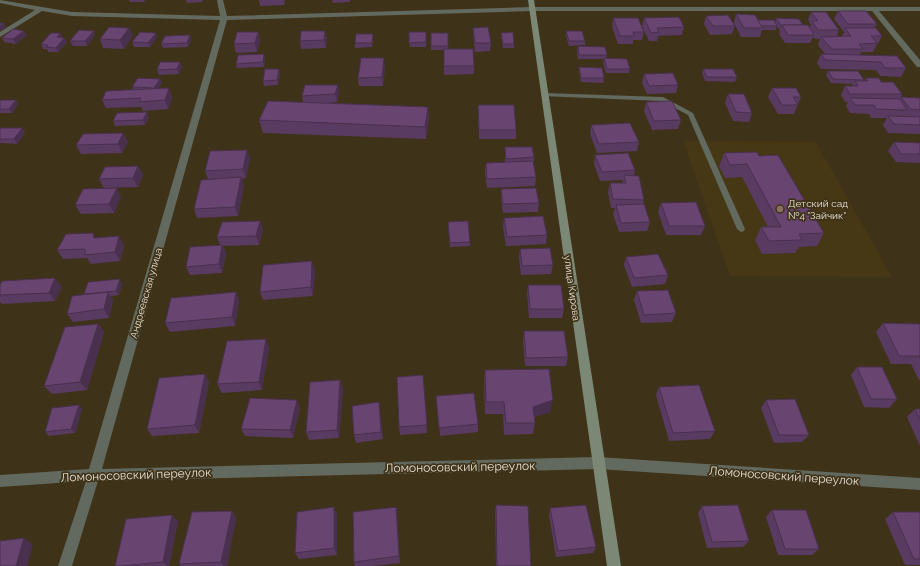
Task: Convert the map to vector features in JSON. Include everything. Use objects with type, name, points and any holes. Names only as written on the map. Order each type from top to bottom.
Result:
[{"type":"street","points":[[220,0],[224,18]]},
{"type":"street","points":[[844,0],[849,9]]},
{"type":"street","points":[[0,1],[72,14],[224,18],[531,5],[920,9]]},
{"type":"street","name":"улица Кирова","points":[[531,5],[614,566]]},
{"type":"street","points":[[0,35],[41,9]]},
{"type":"street","points":[[874,9],[920,65]]},
{"type":"street","name":"Андреевская улица","points":[[65,566],[94,475],[224,18]]},
{"type":"street","name":"Ломоносовский переулок","points":[[0,481],[94,475],[598,464],[920,484]]},
{"type":"lane","points":[[544,95],[663,99],[691,114],[741,229]]},
{"type":"shaded area","name":"Детский сад №4 \"Зайчик\"","points":[[683,141],[816,142],[892,277],[730,276]]},
{"type":"building","points":[[838,11],[866,11],[877,24],[848,24]]},
{"type":"building","points":[[811,12],[826,12],[839,30],[818,30],[812,21],[818,21]]},
{"type":"building","points":[[736,14],[755,15],[763,28],[744,28]]},
{"type":"building","points":[[728,15],[735,26],[713,26],[706,16]]},
{"type":"building","points":[[679,17],[684,27],[657,28],[659,32],[651,33],[644,18]]},
{"type":"building","points":[[613,18],[638,18],[644,32],[633,32],[634,36],[620,36]]},
{"type":"building","points":[[776,18],[799,19],[803,25],[782,25],[782,27]]},
{"type":"building","points":[[758,20],[774,20],[777,26],[761,26]]},
{"type":"building","points":[[782,25],[808,25],[814,35],[788,35]]},
{"type":"building","points":[[109,27],[129,28],[120,40],[100,39]]},
{"type":"building","points":[[488,27],[491,43],[475,43],[473,28]]},
{"type":"building","points":[[845,28],[876,28],[882,36],[871,36],[877,43],[859,44],[863,49],[832,49],[821,37],[851,36]]},
{"type":"building","points":[[13,29],[24,31],[13,39],[2,38]]},
{"type":"building","points":[[79,30],[94,31],[85,41],[70,41]]},
{"type":"building","points":[[301,31],[325,31],[324,40],[300,41]]},
{"type":"building","points":[[566,31],[582,31],[585,41],[569,41]]},
{"type":"building","points":[[140,32],[156,33],[148,43],[132,42]]},
{"type":"building","points":[[237,32],[258,32],[255,43],[234,44]]},
{"type":"building","points":[[409,32],[426,32],[426,42],[409,43]]},
{"type":"building","points":[[513,32],[514,44],[503,44],[501,33]]},
{"type":"building","points":[[51,33],[60,33],[57,37],[64,38],[56,48],[46,47],[48,45],[41,44]]},
{"type":"building","points":[[431,33],[448,33],[448,46],[431,46]]},
{"type":"building","points":[[356,34],[373,34],[372,43],[355,43]]},
{"type":"building","points":[[190,35],[187,43],[161,44],[165,36]]},
{"type":"building","points":[[578,46],[605,47],[607,55],[579,55]]},
{"type":"building","points":[[444,49],[473,49],[474,66],[444,66]]},
{"type":"building","points":[[264,54],[263,62],[236,64],[238,55]]},
{"type":"building","points":[[821,54],[897,56],[906,68],[885,68],[881,62],[825,60]]},
{"type":"building","points":[[361,58],[384,58],[382,77],[358,78]]},
{"type":"building","points":[[604,58],[627,59],[630,69],[607,69]]},
{"type":"building","points":[[160,62],[180,62],[177,69],[157,70]]},
{"type":"building","points":[[579,67],[602,68],[604,78],[581,78]]},
{"type":"building","points":[[265,69],[279,69],[277,80],[263,81]]},
{"type":"building","points":[[703,69],[733,69],[737,77],[707,77]]},
{"type":"building","points":[[828,71],[858,71],[864,80],[833,79]]},
{"type":"building","points":[[673,73],[678,85],[649,86],[644,74]]},
{"type":"building","points":[[138,78],[160,79],[154,88],[132,87]]},
{"type":"building","points":[[866,78],[879,78],[881,82],[893,82],[902,94],[850,94],[845,86],[858,86],[855,81],[868,81]]},
{"type":"building","points":[[305,85],[338,85],[335,94],[302,96]]},
{"type":"building","points":[[169,88],[165,100],[139,102],[141,98],[102,100],[106,91]]},
{"type":"building","points":[[772,88],[796,88],[801,97],[793,97],[798,105],[782,105]]},
{"type":"building","points":[[728,94],[744,94],[752,113],[736,112]]},
{"type":"building","points":[[901,97],[920,98],[920,110],[910,109]]},
{"type":"building","points":[[850,98],[900,99],[907,110],[876,109],[874,105],[855,105]]},
{"type":"building","points":[[0,100],[16,100],[9,109],[0,109]]},
{"type":"building","points":[[268,101],[428,107],[425,127],[259,120]]},
{"type":"building","points":[[672,101],[681,120],[654,121],[646,102]]},
{"type":"building","points":[[478,105],[514,105],[516,130],[479,130]]},
{"type":"building","points":[[147,112],[143,120],[113,121],[117,113]]},
{"type":"building","points":[[888,116],[920,117],[920,125],[894,124]]},
{"type":"building","points":[[630,123],[639,142],[599,144],[591,125]]},
{"type":"building","points":[[0,128],[22,128],[14,139],[0,139]]},
{"type":"building","points":[[123,133],[118,144],[76,145],[83,134]]},
{"type":"building","points":[[894,142],[920,143],[920,154],[901,154]]},
{"type":"building","points":[[505,147],[532,147],[534,157],[506,159]]},
{"type":"building","points":[[247,150],[243,169],[205,171],[210,151]]},
{"type":"building","points":[[757,152],[759,156],[778,155],[824,233],[799,234],[802,240],[769,241],[761,227],[781,227],[747,164],[730,165],[724,153]]},
{"type":"building","points":[[628,153],[635,170],[602,172],[595,155]]},
{"type":"building","points":[[533,161],[536,177],[487,179],[486,163]]},
{"type":"building","points":[[138,166],[133,178],[99,179],[105,167]]},
{"type":"building","points":[[624,175],[639,176],[644,200],[613,199],[610,183],[626,183]]},
{"type":"building","points":[[241,177],[235,207],[194,209],[201,180]]},
{"type":"building","points":[[117,188],[109,204],[75,205],[83,189]]},
{"type":"building","points":[[536,188],[539,203],[503,204],[501,189]]},
{"type":"building","points":[[696,202],[705,226],[669,226],[661,203]]},
{"type":"building","points":[[644,204],[650,222],[621,223],[616,205]]},
{"type":"building","points":[[543,216],[547,235],[507,237],[504,218]]},
{"type":"building","points":[[260,221],[256,236],[217,237],[222,222]]},
{"type":"building","points":[[468,221],[470,242],[450,243],[448,222]]},
{"type":"building","points":[[93,233],[94,238],[119,236],[115,252],[85,255],[85,249],[57,250],[66,234]]},
{"type":"building","points":[[222,245],[219,264],[186,267],[190,247]]},
{"type":"building","points":[[550,248],[553,265],[522,266],[520,249]]},
{"type":"building","points":[[658,254],[668,275],[634,278],[626,257]]},
{"type":"building","points":[[312,261],[311,287],[260,292],[263,265]]},
{"type":"building","points":[[55,278],[49,293],[0,295],[0,285],[2,281]]},
{"type":"building","points":[[120,279],[116,291],[84,294],[88,282]]},
{"type":"building","points":[[528,285],[561,285],[564,309],[530,309]]},
{"type":"building","points":[[668,290],[676,313],[644,315],[637,291]]},
{"type":"building","points":[[108,292],[104,309],[67,314],[72,296]]},
{"type":"building","points":[[236,292],[232,317],[165,323],[171,298]]},
{"type":"building","points":[[883,323],[920,324],[920,358],[919,356],[899,356]]},
{"type":"building","points":[[98,324],[80,382],[44,386],[65,327]]},
{"type":"building","points":[[524,331],[564,331],[568,357],[526,358]]},
{"type":"building","points":[[266,339],[259,382],[217,384],[227,341]]},
{"type":"building","points":[[857,367],[882,367],[897,399],[871,399]]},
{"type":"building","points":[[549,369],[553,400],[533,407],[535,423],[506,423],[504,402],[486,402],[485,370]]},
{"type":"building","points":[[205,374],[195,425],[147,429],[159,378]]},
{"type":"building","points":[[423,375],[427,425],[399,427],[397,377]]},
{"type":"building","points":[[340,380],[337,430],[306,432],[310,382]]},
{"type":"building","points":[[699,385],[715,431],[673,433],[659,387]]},
{"type":"building","points":[[474,393],[478,424],[439,428],[436,396]]},
{"type":"building","points":[[250,398],[297,400],[290,430],[241,429]]},
{"type":"building","points":[[795,399],[809,435],[779,435],[766,400]]},
{"type":"building","points":[[379,402],[381,432],[354,435],[352,406]]},
{"type":"building","points":[[79,405],[71,429],[45,432],[52,408]]},
{"type":"building","points":[[915,409],[920,409],[920,420]]},
{"type":"building","points":[[496,505],[528,506],[531,566],[497,566]]},
{"type":"building","points":[[586,505],[596,547],[558,551],[550,508]]},
{"type":"building","points":[[738,505],[749,541],[712,542],[702,506]]},
{"type":"building","points":[[334,507],[334,548],[295,553],[297,512]]},
{"type":"building","points":[[396,507],[399,556],[354,562],[353,512]]},
{"type":"building","points":[[772,510],[806,510],[819,549],[785,549]]},
{"type":"building","points":[[232,511],[221,562],[179,564],[192,512]]},
{"type":"building","points":[[893,512],[920,512],[920,559],[914,559]]},
{"type":"building","points":[[172,515],[163,562],[115,566],[126,519]]},
{"type":"building","points":[[24,538],[16,566],[0,566],[0,541]]},
{"type":"place","name":"Детский сад №4 \"Зайчик\"","points":[[780,209]]}]
